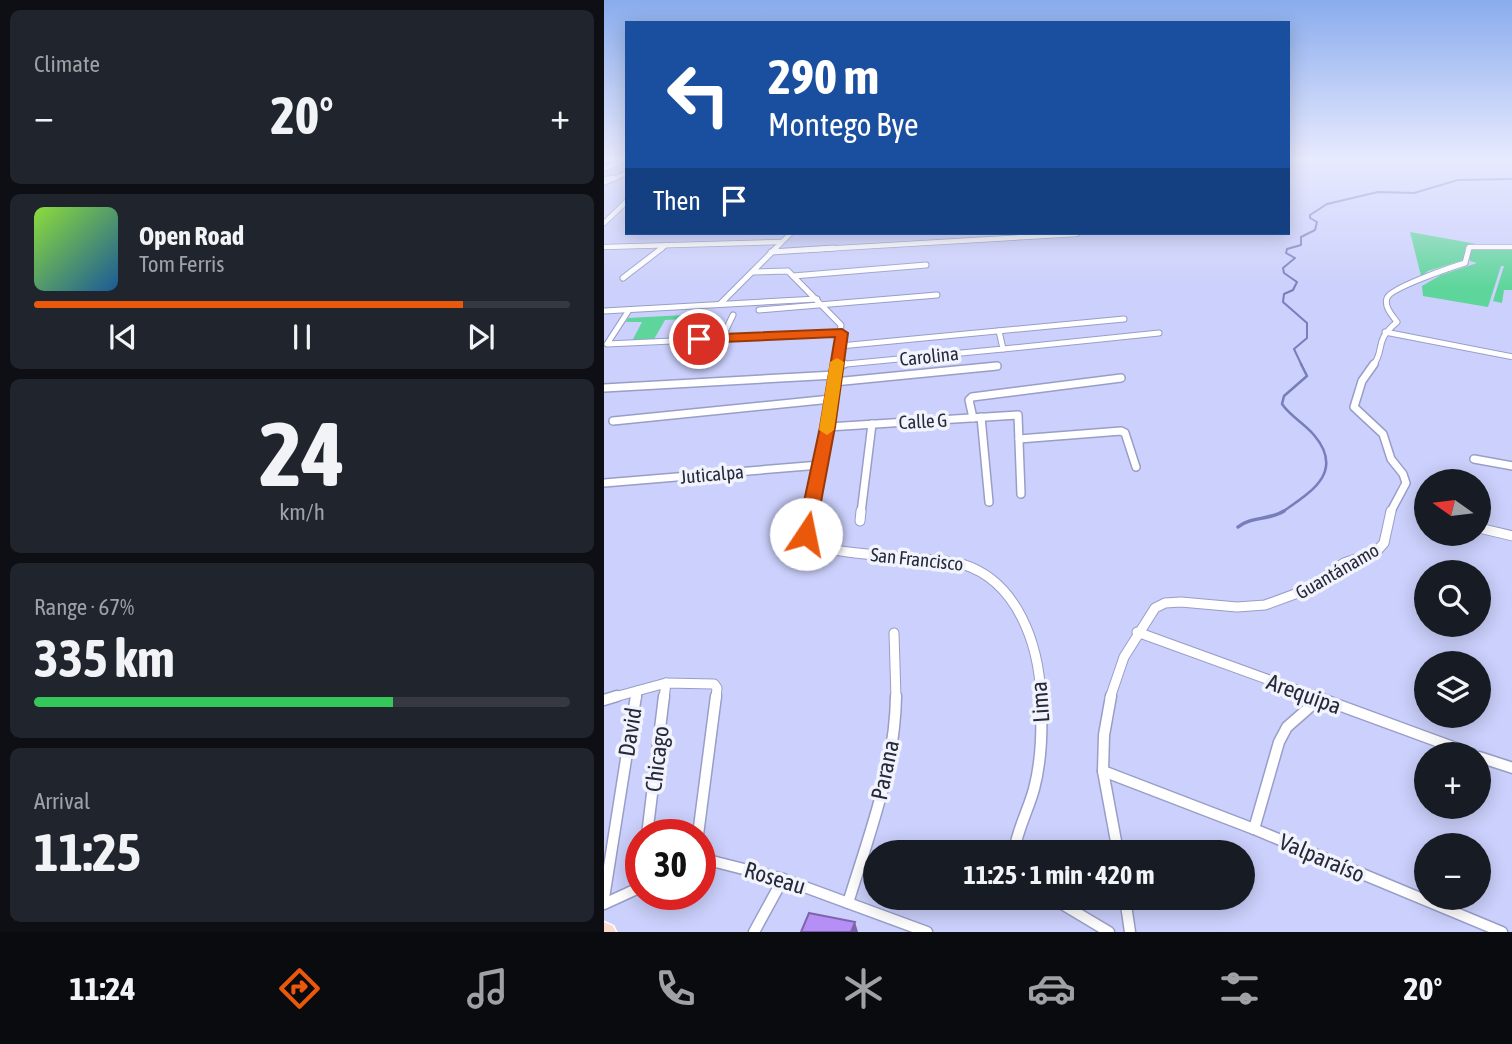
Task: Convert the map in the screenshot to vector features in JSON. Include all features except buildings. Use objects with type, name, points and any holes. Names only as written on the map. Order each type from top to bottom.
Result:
[{"type":"street","points":[[604,223],[624,208]]},
{"type":"street","points":[[720,304],[789,235]]},
{"type":"street","points":[[771,251],[1059,235]]},
{"type":"street","points":[[604,247],[781,242]]},
{"type":"street","points":[[623,278],[667,245]]},
{"type":"street","name":"Guantánamo","points":[[1116,840],[1103,771],[1104,735],[1111,695],[1124,657],[1137,632],[1155,608],[1165,603],[1237,607],[1265,605],[1290,598],[1344,564],[1376,552],[1384,543],[1386,524],[1392,507],[1406,483],[1403,474],[1391,459],[1383,434],[1354,407],[1362,382],[1379,358],[1379,344],[1385,332],[1397,322],[1387,308],[1386,299],[1391,292],[1418,282],[1430,273],[1465,263],[1469,247],[1512,247]]},
{"type":"street","points":[[793,276],[926,265]]},
{"type":"street","points":[[629,310],[607,344],[842,333],[841,325],[823,305],[785,270],[752,272]]},
{"type":"street","points":[[759,310],[937,295]]},
{"type":"street","points":[[604,312],[817,299]]},
{"type":"street","points":[[722,338],[733,315]]},
{"type":"street","points":[[676,341],[689,317]]},
{"type":"street","points":[[840,346],[1124,319]]},
{"type":"street","points":[[999,331],[1003,349]]},
{"type":"street","points":[[1385,332],[1512,357]]},
{"type":"street","name":"San Francisco","points":[[842,333],[828,427],[806,534],[824,548],[839,551],[980,567]]},
{"type":"street","name":"Carolina","points":[[836,365],[1159,333]]},
{"type":"street","points":[[604,388],[834,379],[997,366]]},
{"type":"street","points":[[973,418],[970,400],[978,395],[1121,378]]},
{"type":"street","points":[[613,421],[831,399]]},
{"type":"street","name":"Calle G","points":[[828,427],[1018,415],[1019,439]]},
{"type":"street","points":[[981,417],[988,502]]},
{"type":"street","points":[[860,521],[872,424]]},
{"type":"street","points":[[1021,494],[1019,439],[1121,431],[1125,433],[1135,467]]},
{"type":"street","points":[[1474,459],[1512,466]]},
{"type":"street","name":"Juticalpa","points":[[604,483],[820,465]]},
{"type":"street","points":[[1491,531],[1512,536]]},
{"type":"street","name":"Lima","points":[[980,567],[1008,594],[1023,617],[1037,668],[1043,720],[1035,787],[1018,840]]},
{"type":"street","name":"Arequipa","points":[[1137,632],[1438,742]]},
{"type":"street","name":"Parana","points":[[848,903],[875,816],[891,752],[896,710],[894,633]]},
{"type":"street","points":[[604,700],[666,683],[714,684],[717,688],[700,819]]},
{"type":"street","name":"Chicago","points":[[649,819],[666,683]]},
{"type":"street","name":"David","points":[[604,898],[637,691]]},
{"type":"street","points":[[1254,829],[1279,743],[1287,727],[1319,699]]},
{"type":"street","points":[[1491,761],[1512,768]]},
{"type":"street","name":"Valparaíso","points":[[1103,771],[1254,829],[1502,932]]},
{"type":"street","name":"Roseau","points":[[716,862],[783,879],[927,932]]},
{"type":"street","points":[[754,932],[783,879]]},
{"type":"street","points":[[604,904],[625,895]]},
{"type":"street","points":[[1073,910],[1109,932]]},
{"type":"street","points":[[1127,910],[1130,932]]},
{"type":"green space","points":[[1410,232],[1482,245],[1467,246],[1463,260],[1428,271],[1421,276]]},
{"type":"green space","points":[[1477,247],[1512,249],[1512,290],[1504,290],[1502,303],[1493,301],[1504,266],[1501,266],[1488,307],[1423,296],[1422,286],[1441,275],[1477,263],[1470,261],[1469,250]]},
{"type":"green space","points":[[685,315],[682,319],[665,320],[653,341],[631,343],[642,322],[626,322],[628,318]]},
{"type":"waterway","points":[[1302,366],[1294,349],[1307,338],[1307,323],[1283,302],[1284,294],[1293,290],[1297,282],[1284,273],[1283,268],[1295,258],[1286,253],[1287,249],[1301,245],[1301,237],[1315,230],[1317,222],[1310,218],[1310,215],[1327,204],[1338,201]]},
{"type":"waterway","points":[[1284,511],[1312,490],[1325,471],[1323,448],[1314,435],[1282,404],[1284,396],[1307,376],[1302,366]]},
{"type":"waterway","points":[[1238,527],[1284,511]]},
{"type":"slow traffic","points":[[827,430],[837,362]]},
{"type":"route","points":[[699,339],[842,333],[828,427],[806,534]]}]
